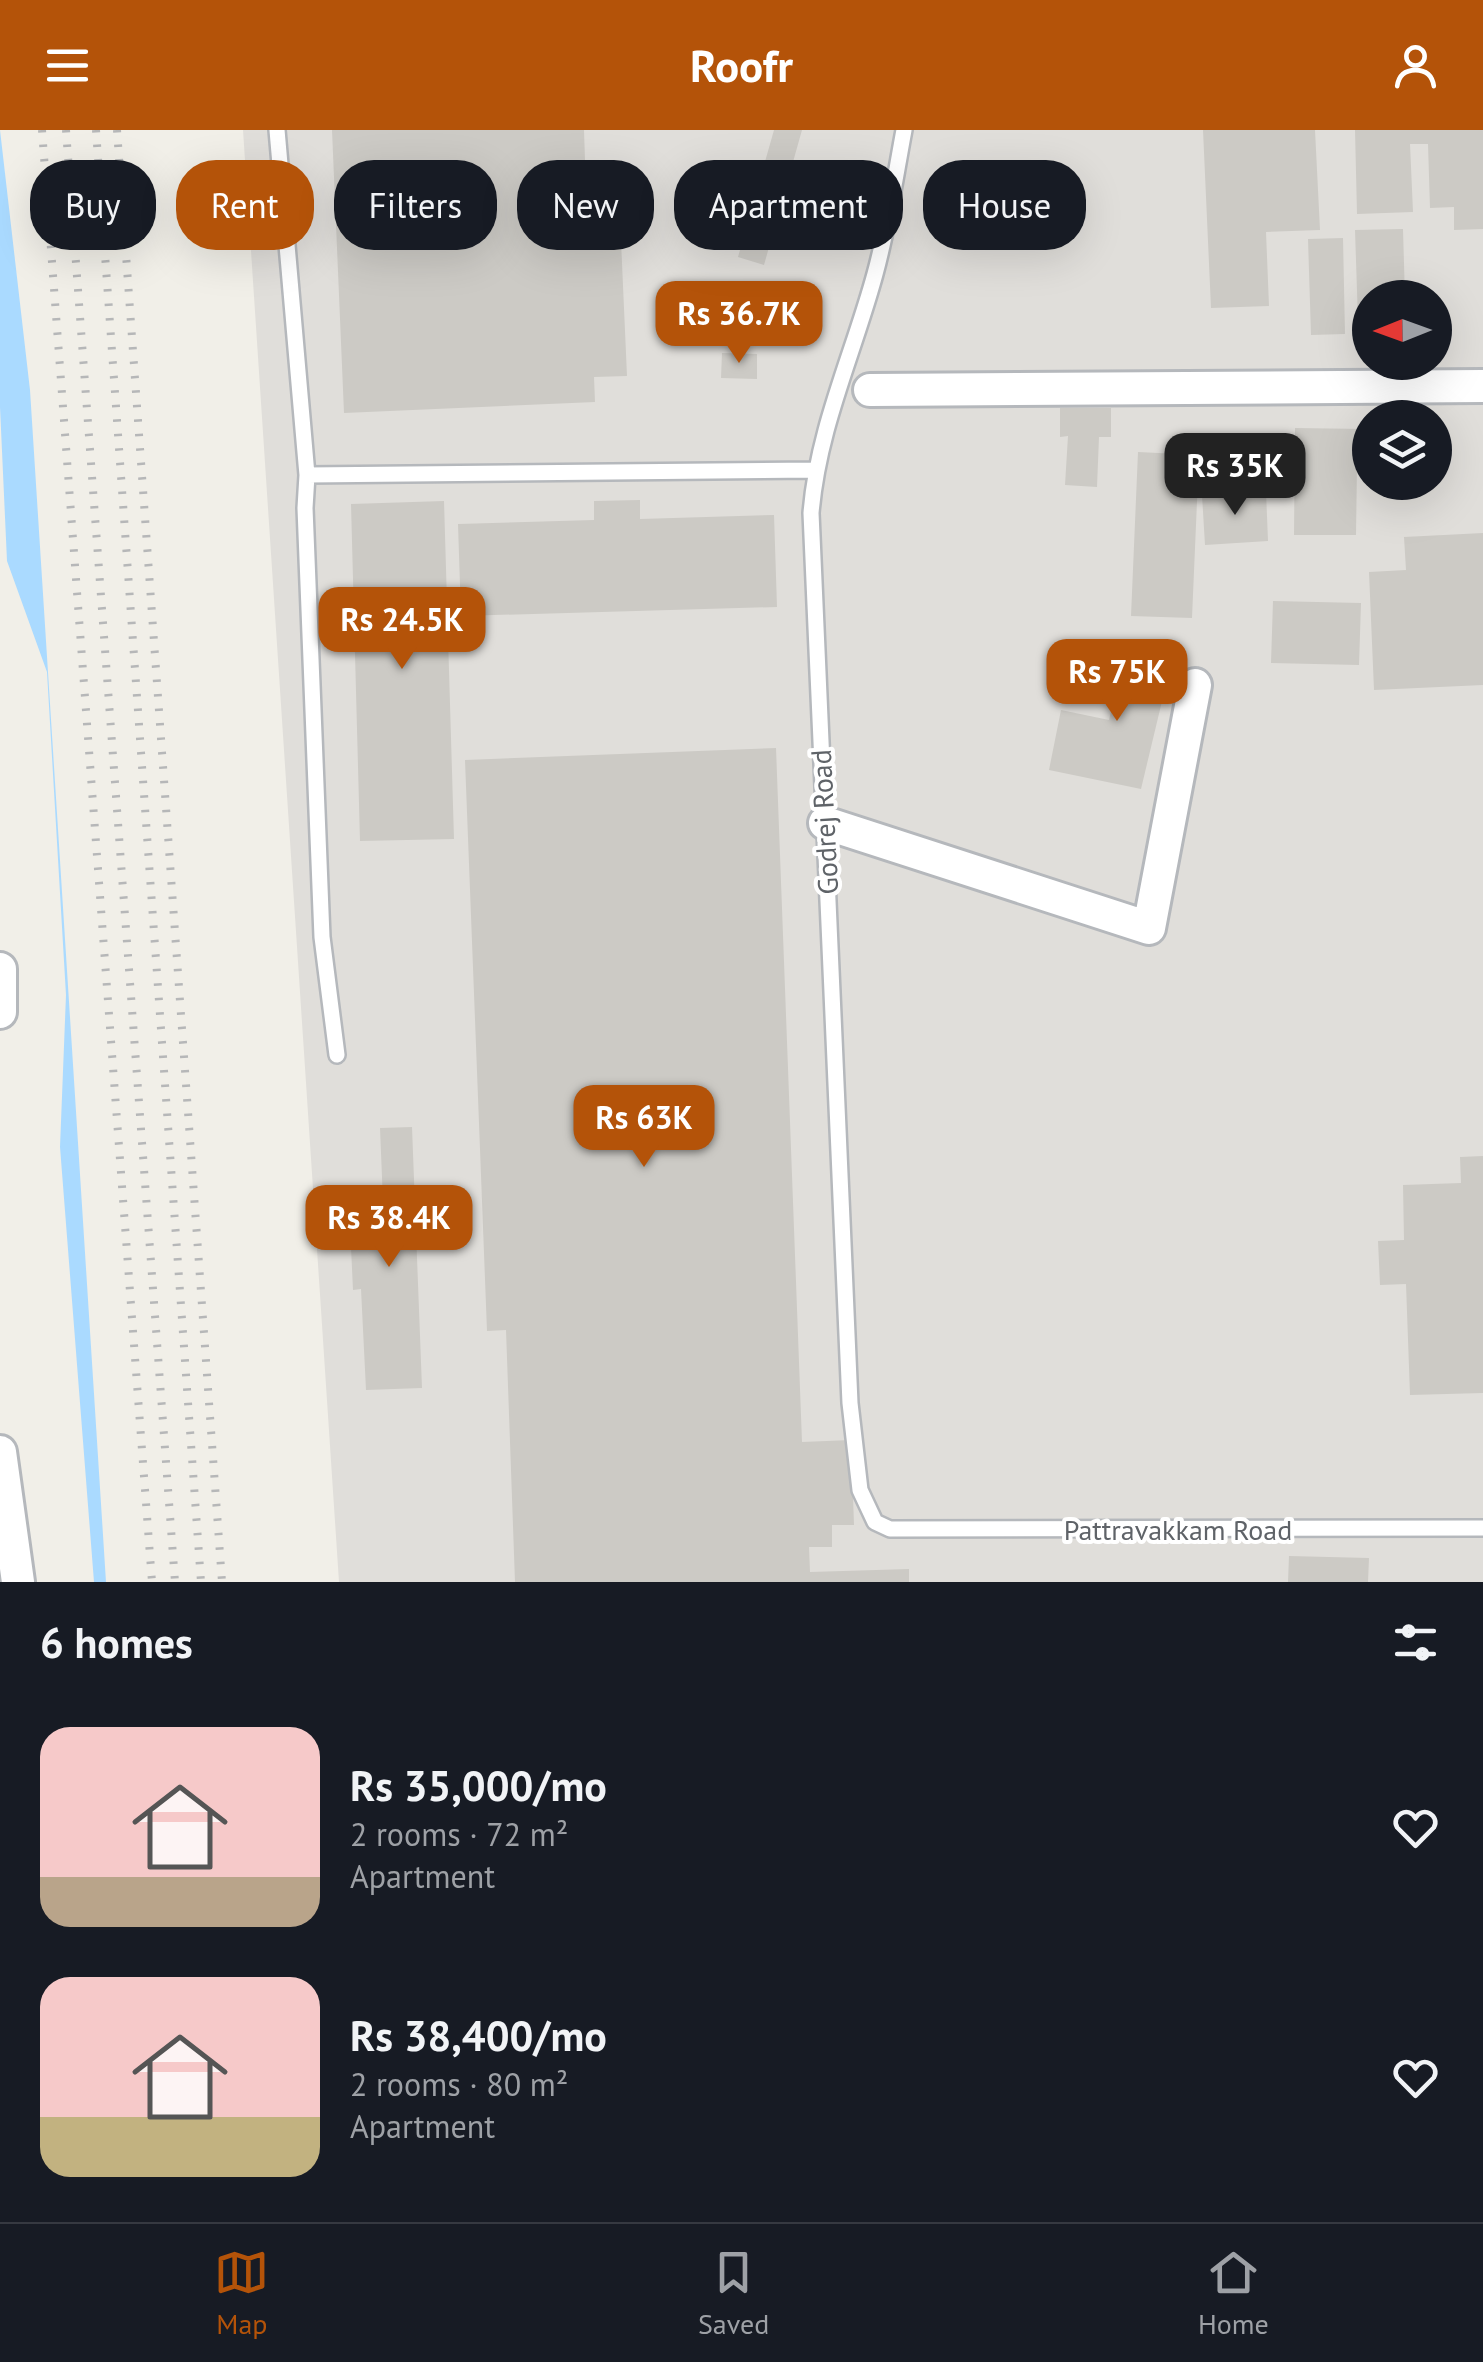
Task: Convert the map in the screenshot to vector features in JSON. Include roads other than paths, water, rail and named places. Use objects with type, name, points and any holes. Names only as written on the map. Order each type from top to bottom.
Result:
[{"type":"street","points":[[870,390],[1483,386]]},
{"type":"street","points":[[824,823],[1149,928],[1195,685]]},
{"type":"street","points":[[0,969],[0,1012]]},
{"type":"street","points":[[0,1452],[18,1582]]},
{"type":"lane","points":[[277,130],[307,474],[305,508],[322,937],[337,1055]]},
{"type":"lane","name":"Godrej Road","points":[[875,1522],[860,1490],[850,1403],[811,513],[814,470],[835,391],[875,274],[904,130]]},
{"type":"lane","points":[[835,391],[870,390]]},
{"type":"lane","points":[[307,474],[814,470]]},
{"type":"lane","name":"Pattravakkam Road","points":[[875,1522],[890,1529],[1483,1528]]},
{"type":"water","points":[[0,130],[30,390],[106,1582],[94,1582],[60,1147],[66,995],[47,672],[7,561],[0,407]]},
{"type":"railway","points":[[42,130],[152,1582]]},
{"type":"railway","points":[[66,130],[175,1582]]},
{"type":"railway","points":[[96,130],[201,1582]]},
{"type":"railway","points":[[117,130],[222,1582]]}]
